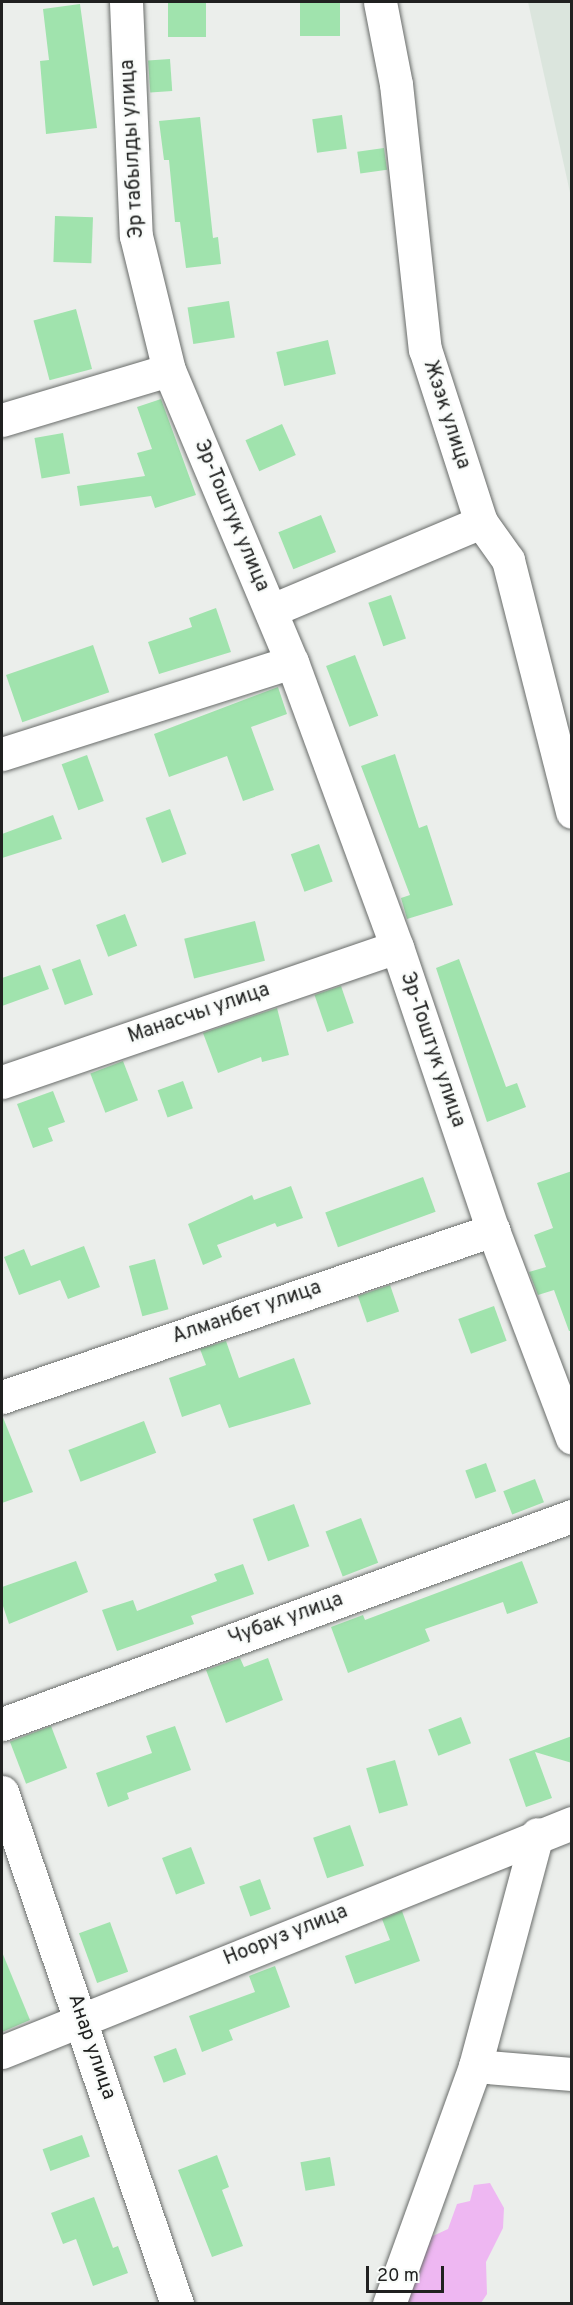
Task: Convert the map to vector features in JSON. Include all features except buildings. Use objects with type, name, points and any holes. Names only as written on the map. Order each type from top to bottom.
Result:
[{"type":"street","name":"Эр табылды улица","points":[[126,2],[136,236],[169,370]]},
{"type":"street","name":"Жээк улица","points":[[380,2],[396,84],[426,349],[481,522],[508,560],[572,812]]},
{"type":"street","points":[[2,420],[169,370]]},
{"type":"street","name":"Эр-Тоштук улица","points":[[169,370],[292,662],[398,946],[494,1230],[572,1438]]},
{"type":"street","points":[[272,610],[481,522]]},
{"type":"street","points":[[2,754],[292,662]]},
{"type":"street","name":"Манасчы улица","points":[[2,1082],[398,946]]},
{"type":"street","name":"Алманбет улица","points":[[2,1397],[494,1230]]},
{"type":"street","name":"Чубак улица","points":[[2,1724],[572,1516]]},
{"type":"street","name":"Анар улица","points":[[2,1792],[82,2020],[177,2304]]},
{"type":"street","name":"Нооруз улица","points":[[2,2052],[537,1834],[572,1823]]},
{"type":"street","points":[[389,2304],[475,2066],[537,1834]]},
{"type":"street","points":[[475,2066],[572,2074]]},
{"type":"shaded area","points":[[528,2],[571,2],[571,197]]},
{"type":"shaded area","points":[[490,2183],[504,2208],[503,2228],[486,2262],[487,2294],[481,2303],[394,2304],[420,2242],[448,2229],[457,2204],[470,2201],[474,2185]]}]
